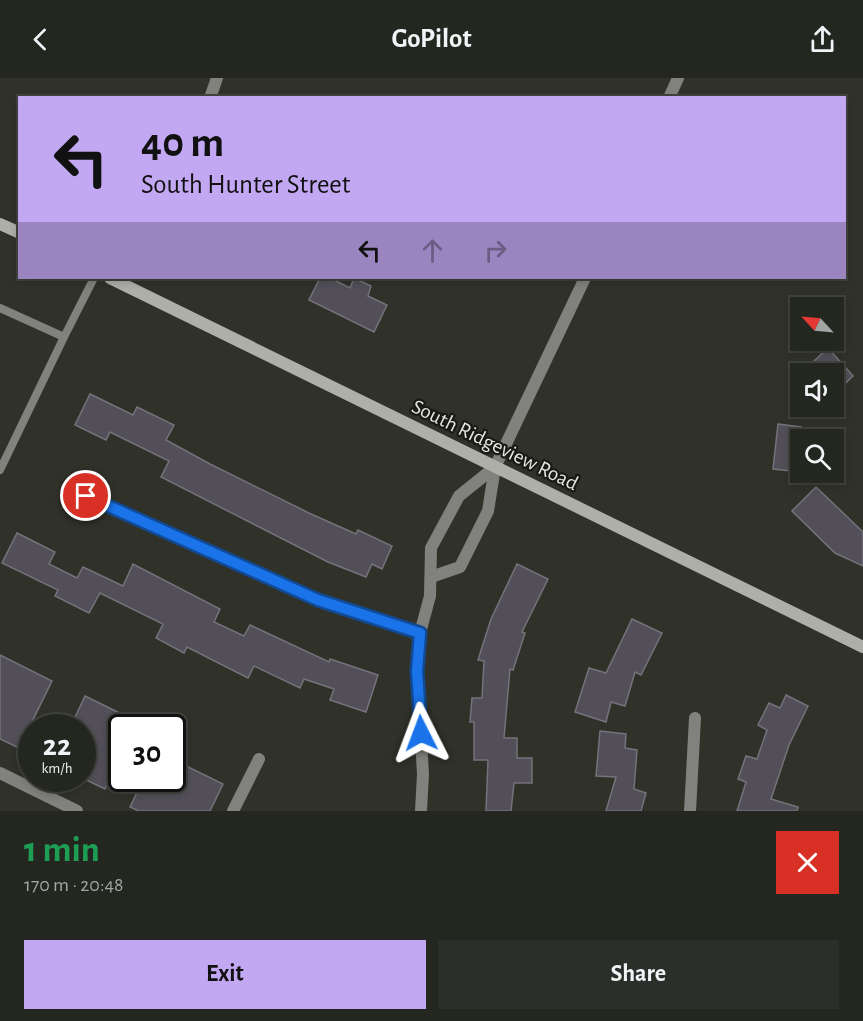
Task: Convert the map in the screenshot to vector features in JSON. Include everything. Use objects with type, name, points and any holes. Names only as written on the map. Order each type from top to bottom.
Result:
[{"type":"main road","points":[[0,224],[18,232]]},
{"type":"main road","name":"South Ridgeview Road","points":[[124,281],[495,467],[863,647]]},
{"type":"street","points":[[211,96],[217,78]]},
{"type":"street","points":[[670,96],[678,78]]},
{"type":"street","points":[[431,577],[460,567],[488,511],[495,467],[585,279]]},
{"type":"street","points":[[421,811],[423,774],[417,671],[420,633],[430,596],[431,548],[459,495],[495,467]]},
{"type":"street","points":[[86,496],[318,600],[420,633]]},
{"type":"street","points":[[690,811],[695,718]]},
{"type":"street","points":[[233,811],[259,759]]},
{"type":"street","points":[[0,773],[77,811]]},
{"type":"lane","points":[[0,470],[93,279]]},
{"type":"lane","points":[[0,308],[64,337]]},
{"type":"building","points":[[320,279],[332,279],[350,288],[354,279],[356,279],[371,286],[368,296],[387,305],[374,332],[309,300]]},
{"type":"building","points":[[825,351],[831,351],[841,363],[812,363]]},
{"type":"building","points":[[844,366],[853,376],[844,385]]},
{"type":"building","points":[[90,394],[133,415],[137,407],[174,425],[166,440],[311,514],[356,534],[358,530],[392,546],[382,569],[372,564],[366,577],[328,562],[161,477],[169,461],[110,432],[106,440],[75,425]]},
{"type":"building","points":[[778,424],[801,427],[801,429],[790,429],[790,471],[773,469]]},
{"type":"building","points":[[816,487],[863,532],[863,566],[835,553],[792,511]]},
{"type":"building","points":[[17,533],[55,552],[49,564],[77,578],[83,567],[123,586],[133,564],[220,609],[214,622],[244,636],[250,625],[329,662],[330,659],[378,675],[366,712],[330,700],[334,689],[304,679],[300,688],[254,666],[248,678],[187,647],[184,653],[156,638],[163,624],[100,593],[89,613],[55,596],[58,590],[2,563]]},
{"type":"building","points":[[517,564],[548,579],[522,632],[525,633],[513,670],[510,669],[504,738],[517,738],[517,758],[532,758],[532,783],[514,783],[511,811],[486,811],[488,760],[474,760],[474,722],[470,722],[472,698],[482,698],[484,661],[478,660],[491,619]]},
{"type":"building","points":[[632,619],[662,633],[641,675],[635,672],[625,706],[611,702],[606,722],[575,712],[589,668],[606,673]]},
{"type":"building","points":[[0,655],[52,681],[36,714],[18,714],[18,748],[0,739]]},
{"type":"building","points":[[786,695],[808,706],[789,745],[771,799],[798,807],[797,811],[737,811],[746,782],[738,779],[746,756],[757,759],[767,730],[758,725],[769,703],[780,708]]},
{"type":"building","points":[[85,696],[122,714],[108,714],[108,783],[105,789],[96,785],[96,714],[77,714]]},
{"type":"building","points":[[600,731],[626,734],[625,748],[637,750],[634,789],[646,793],[641,811],[606,811],[616,777],[596,776]]},
{"type":"building","points":[[186,766],[223,784],[210,811],[139,811],[130,807],[137,792],[186,792]]},
{"type":"route","points":[[86,496],[318,600],[420,633],[417,671],[421,733]]}]
